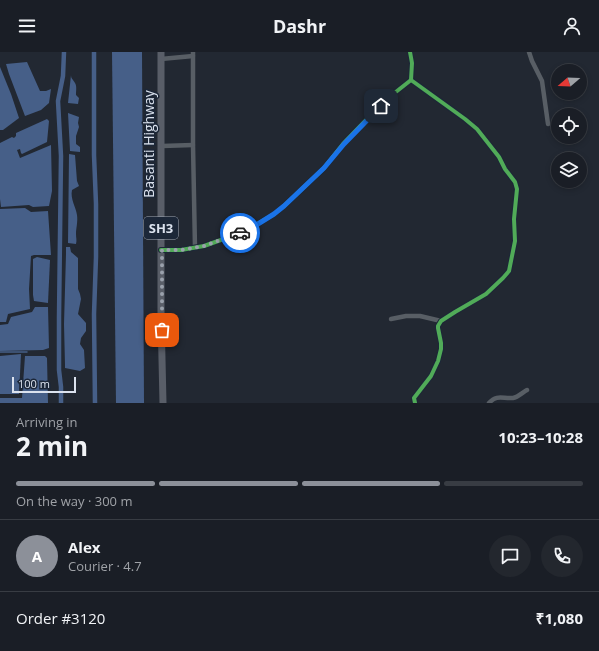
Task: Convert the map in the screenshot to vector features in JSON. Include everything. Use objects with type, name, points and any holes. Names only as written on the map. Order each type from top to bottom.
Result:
[{"type":"main road","name":"Basanti Highway","points":[[161,55],[162,403]]},
{"type":"street","points":[[162,250],[195,248],[213,244],[246,231],[279,210],[324,168],[370,116],[392,95],[411,80],[412,63],[410,52]]},
{"type":"street","points":[[529,52],[542,81],[548,124]]},
{"type":"street","points":[[161,55],[193,54],[195,248]]},
{"type":"street","points":[[411,80],[466,119],[477,129],[499,157],[505,169],[515,182],[517,189],[514,219],[515,241],[510,267],[507,274],[486,294],[441,321],[438,326],[441,343],[440,355],[431,376],[414,398],[414,403]]},
{"type":"street","points":[[162,146],[193,145]]},
{"type":"street","points":[[391,319],[406,316],[420,316],[441,321]]},
{"type":"street","points":[[489,403],[499,397],[514,397],[527,390]]},
{"type":"water","points":[[112,52],[142,52],[144,403],[116,403]]},
{"type":"water","points":[[27,62],[40,91],[51,89],[49,103],[41,110],[25,116],[6,64]]},
{"type":"water","points":[[0,67],[19,118],[3,130],[0,130]]},
{"type":"water","points":[[71,75],[76,86],[76,95],[79,98],[78,104],[68,103]]},
{"type":"water","points":[[68,113],[79,117],[76,144],[80,147],[80,152],[70,151]]},
{"type":"water","points":[[47,119],[49,121],[47,142],[22,154],[20,149],[17,150],[20,158],[51,145],[52,191],[49,206],[33,207],[29,205],[1,207],[0,143],[12,137],[14,138],[16,133]]},
{"type":"water","points":[[69,154],[75,155],[77,181],[79,186],[72,190],[72,200],[77,218],[76,244],[68,243]]},
{"type":"water","points":[[25,208],[31,212],[48,211],[51,255],[31,256],[29,289],[30,309],[8,314],[6,322],[0,322],[0,209]]},
{"type":"water","points":[[66,247],[70,247],[71,252],[78,258],[78,289],[81,299],[78,314],[86,323],[86,331],[81,338],[80,344],[84,350],[85,368],[80,371],[65,368],[64,324]]},
{"type":"water","points":[[37,257],[50,260],[48,303],[34,301],[33,259]]},
{"type":"water","points":[[35,307],[48,307],[49,348],[43,350],[0,351],[0,325],[8,324],[11,317],[32,312]]},
{"type":"water","points":[[21,354],[19,394],[0,394],[0,356]]},
{"type":"water","points":[[25,356],[45,356],[47,358],[48,403],[0,403],[0,398],[22,398]]},
{"type":"waterway","points":[[61,403],[59,370],[61,156],[58,101],[63,76],[64,52]]},
{"type":"waterway","points":[[94,52],[94,155],[96,204],[94,314],[95,403]]},
{"type":"waterway","points":[[0,352],[27,352]]},
{"type":"cycle path","points":[[161,250],[181,250],[204,246],[246,231],[274,214],[324,168],[343,144],[370,116],[392,95],[411,80],[412,63],[410,52]]},
{"type":"cycle path","points":[[411,80],[477,129],[499,157],[505,169],[515,182],[517,189],[514,219],[515,241],[509,271],[486,294],[441,321],[438,326],[441,343],[438,361],[431,376],[414,398],[415,403]]},
{"type":"way so far","points":[[162,330],[162,250],[195,248],[213,244],[240,233]]},
{"type":"route","points":[[240,233],[253,227],[284,206],[324,168],[344,144],[381,106]]}]
